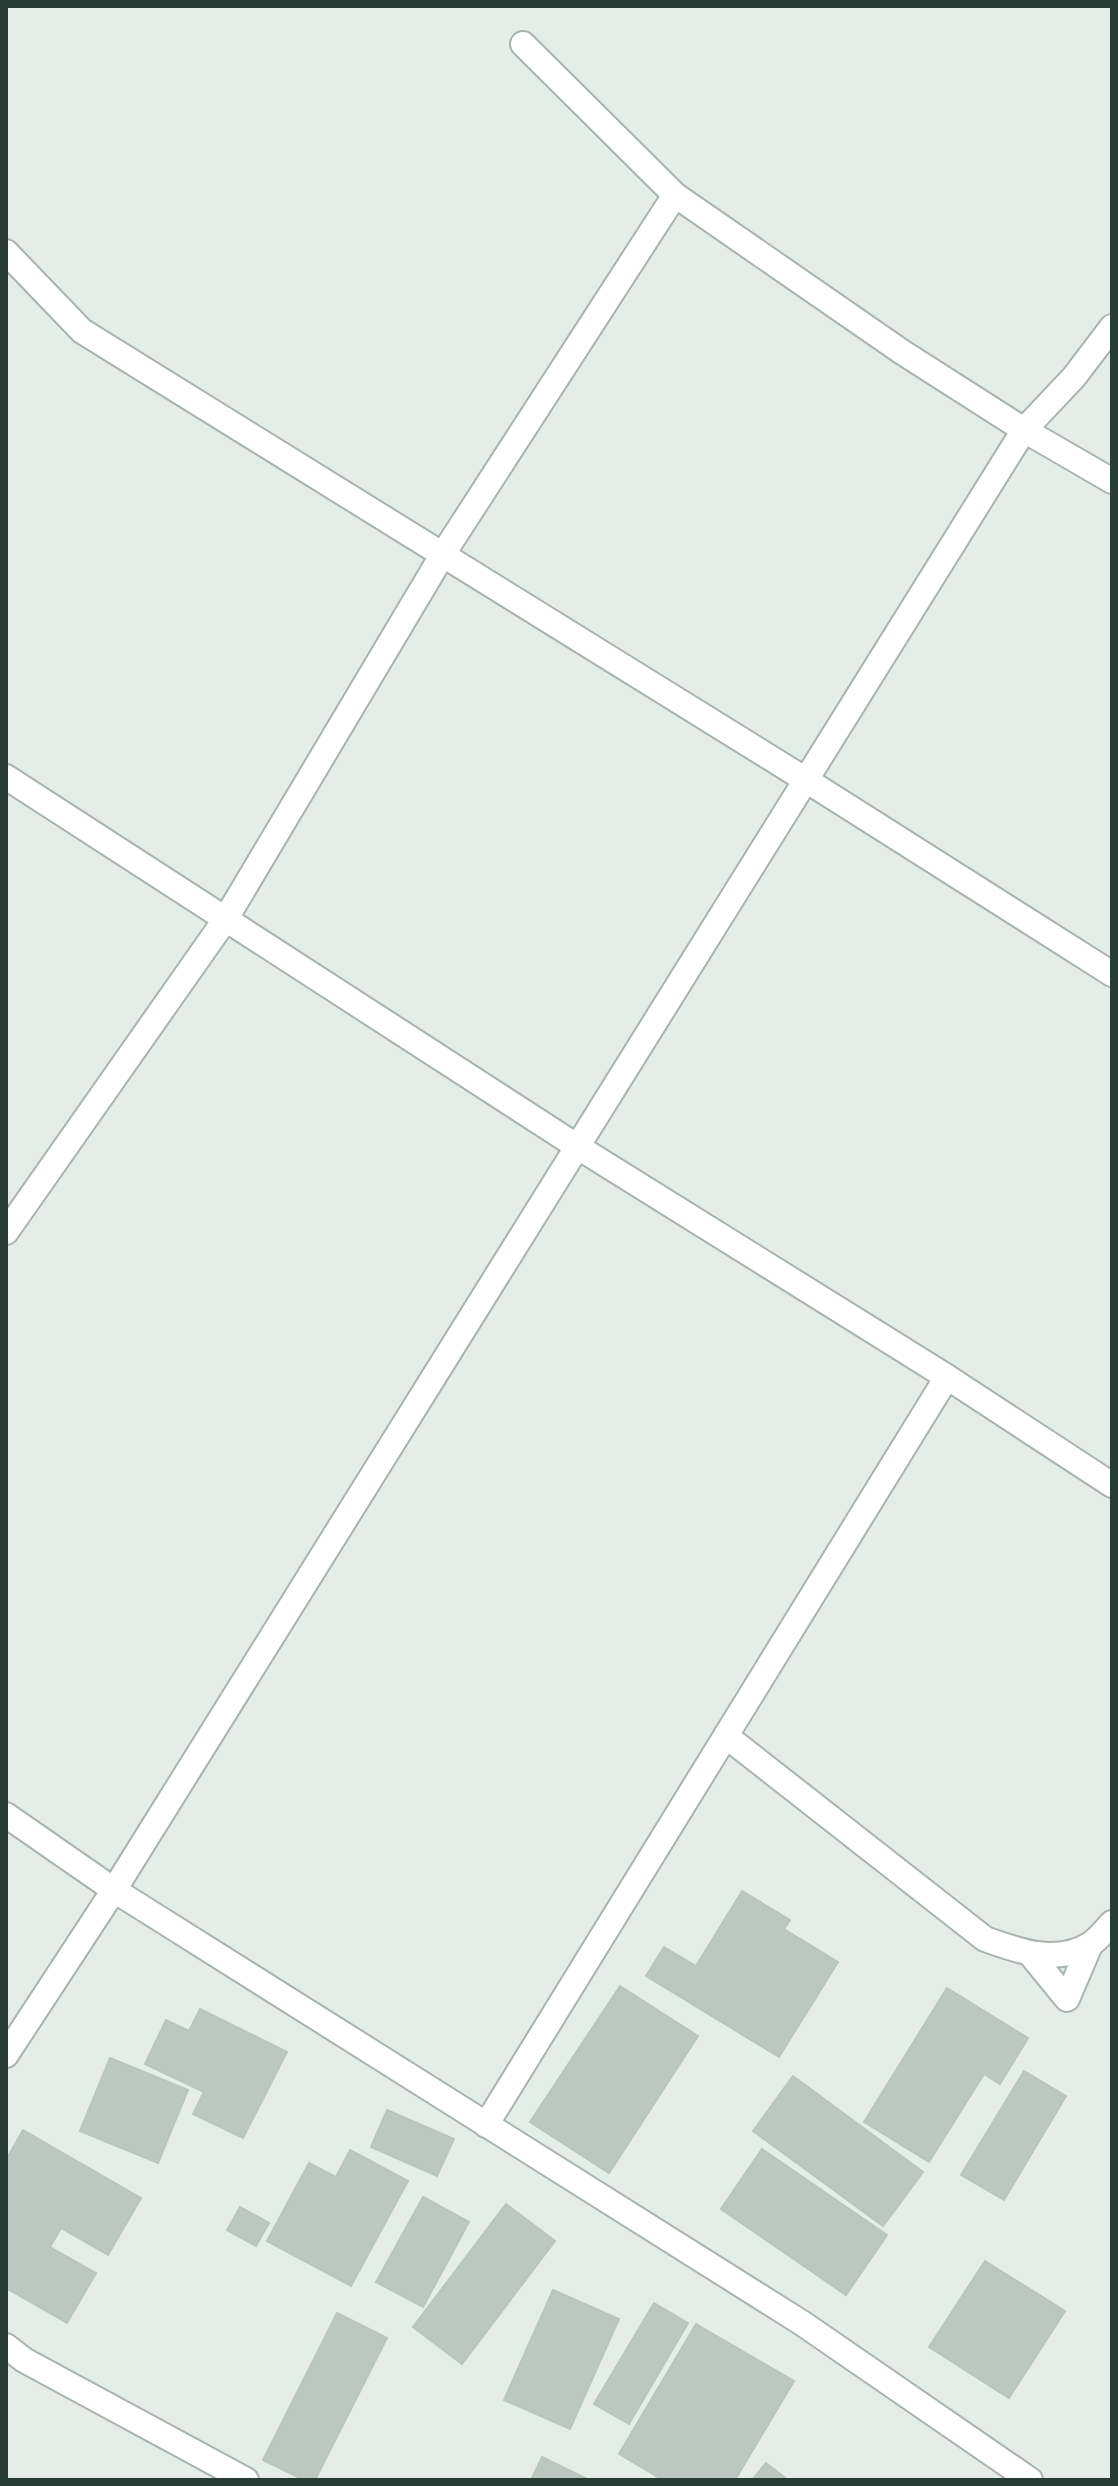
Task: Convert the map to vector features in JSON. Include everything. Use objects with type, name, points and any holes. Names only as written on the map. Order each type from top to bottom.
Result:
[{"type":"street","points":[[523,44],[675,195],[902,352],[1024,430],[1112,481]]},
{"type":"street","points":[[6,1232],[225,920],[443,554],[675,195]]},
{"type":"street","points":[[6,252],[82,331],[806,780],[1112,974]]},
{"type":"street","points":[[6,2055],[114,1890],[1024,430],[1074,377],[1112,327]]},
{"type":"street","points":[[6,777],[578,1147],[947,1377],[1112,1485]]},
{"type":"street","points":[[486,2125],[947,1377]]},
{"type":"street","points":[[726,1736],[985,1939],[1031,1955],[1061,1955],[1090,1945]]},
{"type":"street","points":[[6,1815],[114,1890],[802,2323],[1030,2480]]},
{"type":"street","points":[[1031,1955],[1067,1999],[1090,1945],[1112,1923]]},
{"type":"street","points":[[6,2346],[24,2360],[246,2480]]},
{"type":"building","points":[[742,1891],[790,1920],[784,1929],[838,1962],[779,2057],[646,1976],[664,1947],[696,1966]]},
{"type":"building","points":[[620,1986],[698,2036],[609,2173],[530,2122]]},
{"type":"building","points":[[947,1988],[1028,2038],[1000,2084],[984,2074],[929,2162],[864,2122]]},
{"type":"building","points":[[200,2009],[287,2052],[243,2138],[193,2114],[204,2092],[145,2064],[166,2020],[189,2031]]},
{"type":"building","points":[[110,2058],[188,2090],[158,2163],[80,2131]]},
{"type":"building","points":[[1024,2071],[1066,2096],[1004,2200],[961,2175]]},
{"type":"building","points":[[793,2076],[923,2172],[883,2226],[753,2131]]},
{"type":"building","points":[[387,2110],[454,2139],[437,2176],[371,2147]]},
{"type":"building","points":[[23,2130],[141,2198],[108,2255],[61,2228],[50,2247],[96,2273],[67,2323],[6,2288],[6,2160]]},
{"type":"building","points":[[762,2149],[887,2235],[846,2295],[721,2209]]},
{"type":"building","points":[[350,2150],[408,2181],[351,2286],[267,2241],[309,2163],[336,2177]]},
{"type":"building","points":[[423,2197],[469,2222],[423,2307],[376,2282]]},
{"type":"building","points":[[506,2204],[555,2241],[462,2364],[413,2327]]},
{"type":"building","points":[[240,2207],[269,2223],[256,2246],[227,2230]]},
{"type":"building","points":[[985,2261],[1065,2311],[1009,2398],[929,2347]]},
{"type":"building","points":[[553,2290],[619,2319],[570,2429],[504,2400]]},
{"type":"building","points":[[654,2303],[688,2323],[629,2424],[594,2404]]},
{"type":"building","points":[[337,2313],[387,2338],[315,2480],[304,2480],[263,2460]]},
{"type":"building","points":[[696,2324],[794,2381],[735,2480],[663,2480],[619,2454]]},
{"type":"building","points":[[542,2457],[589,2480],[531,2480]]},
{"type":"building","points":[[766,2463],[788,2480],[752,2480]]}]
